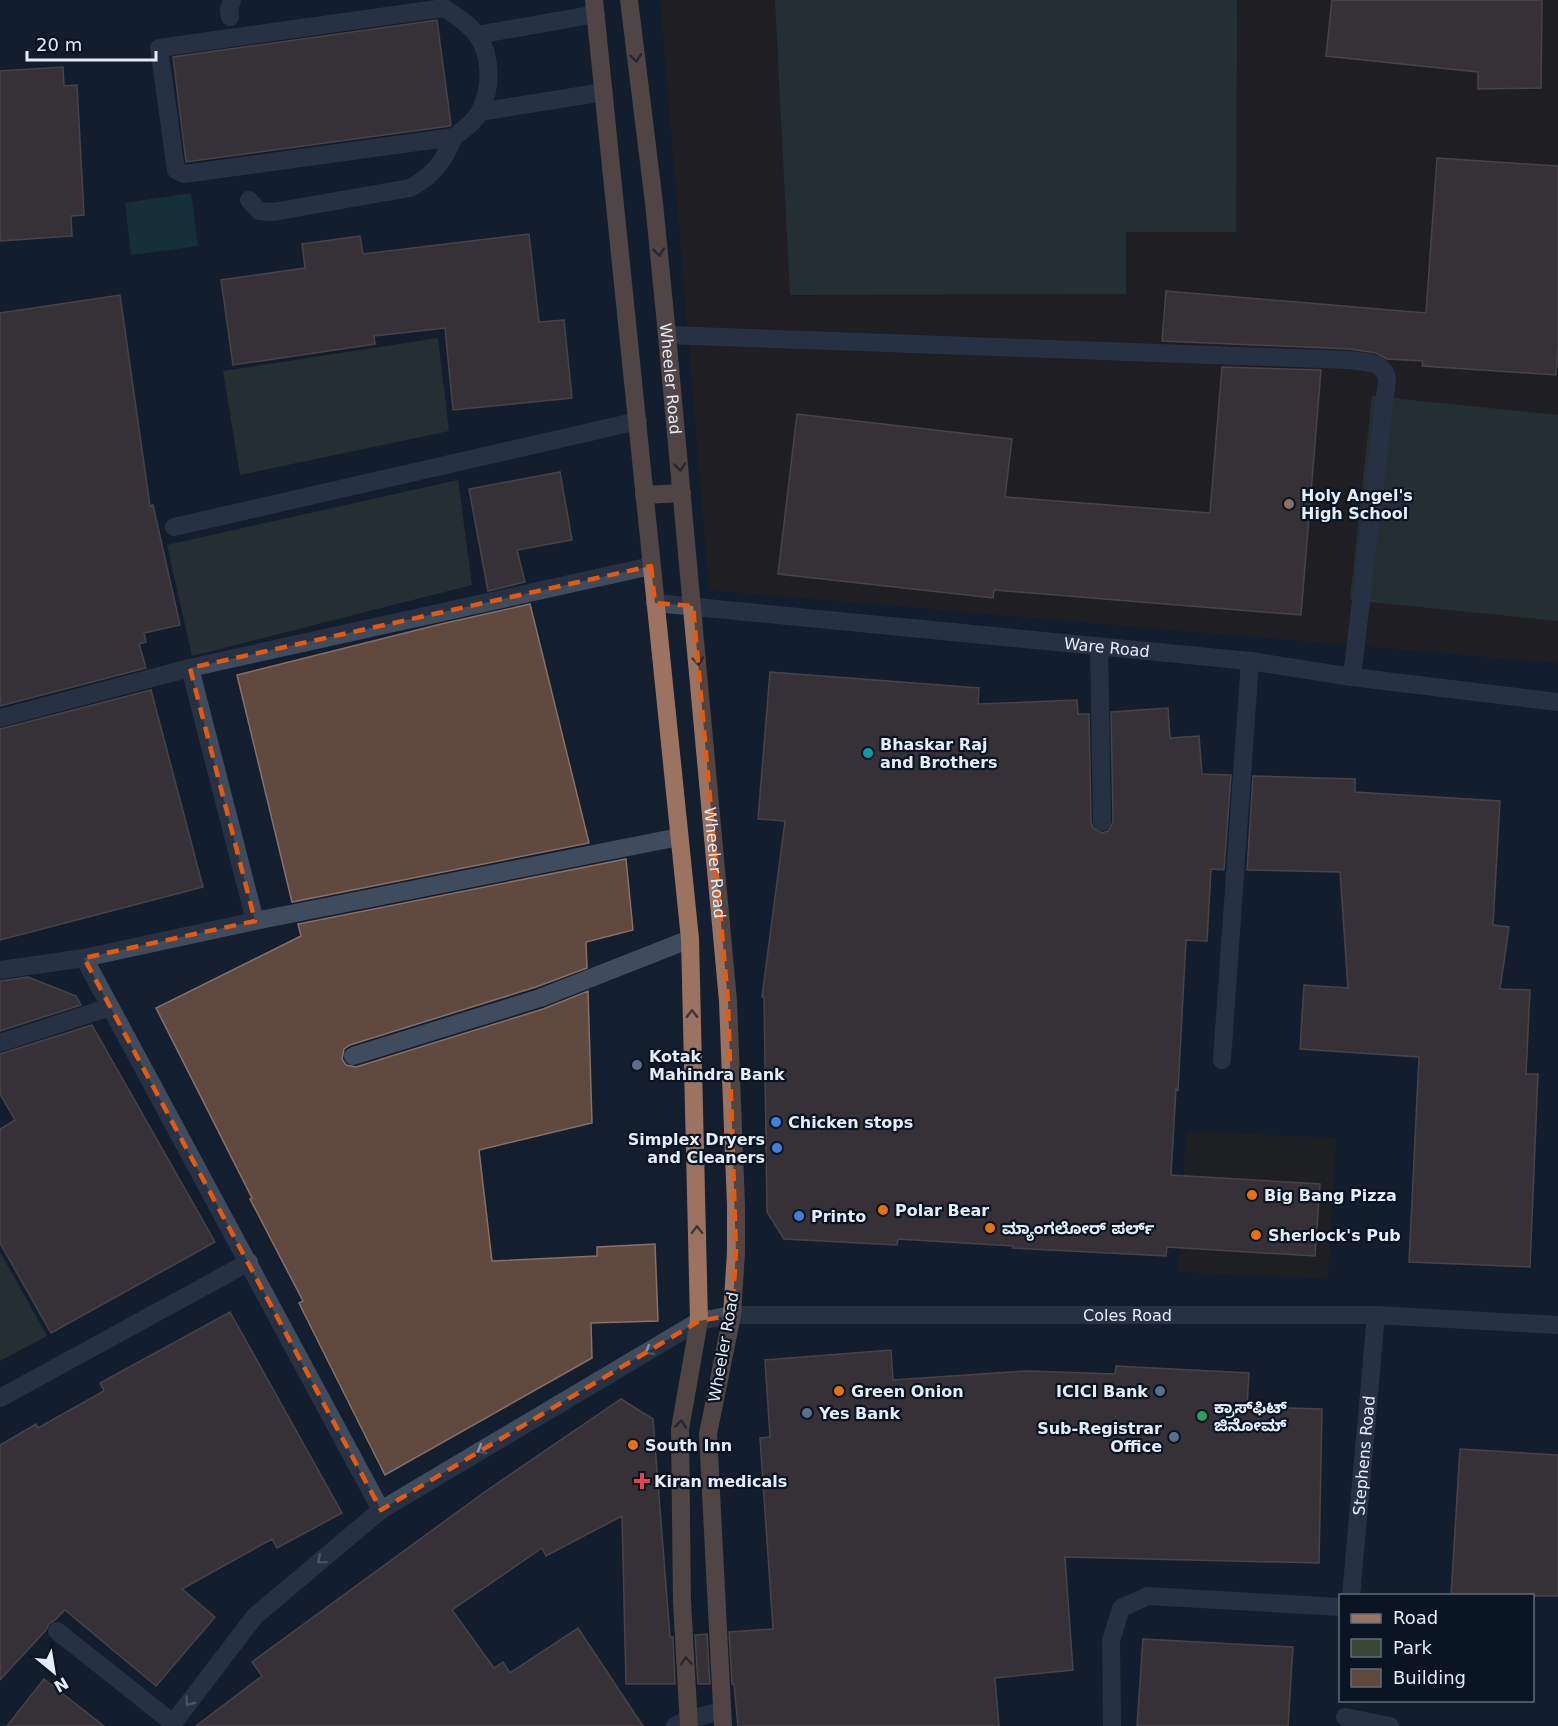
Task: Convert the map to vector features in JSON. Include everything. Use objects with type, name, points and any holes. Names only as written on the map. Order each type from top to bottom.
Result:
[{"type":"main road","name":"Wheeler Road","points":[[629,0],[654,203],[728,1001],[736,1205],[732,1315],[708,1434],[722,1718]]},
{"type":"main road","name":"Wheeler Road","points":[[595,7],[690,939],[699,1321],[680,1429],[685,1724]]},
{"type":"main road","points":[[644,495],[682,493]]},
{"type":"street","points":[[249,200],[260,211],[273,212],[410,188],[425,180],[438,168],[454,137],[480,112],[490,76],[486,55],[477,35],[463,20],[444,8],[402,7],[159,48],[176,170],[184,174],[454,137]]},
{"type":"street","points":[[477,35],[595,7]]},
{"type":"street","points":[[480,112],[604,92]]},
{"type":"street","points":[[667,335],[1349,360],[1370,362],[1381,367],[1387,380],[1352,676]]},
{"type":"street","points":[[174,527],[638,422]]},
{"type":"street","points":[[0,718],[190,668],[651,566]]},
{"type":"street","name":"Ware Road","points":[[655,603],[1250,661],[1558,702]]},
{"type":"street","points":[[1099,646],[1102,822]]},
{"type":"street","points":[[1222,1060],[1250,661]]},
{"type":"street","points":[[190,668],[255,921]]},
{"type":"street","points":[[0,970],[84,958],[255,921],[680,837]]},
{"type":"street","points":[[354,1056],[540,998],[690,939]]},
{"type":"street","points":[[84,958],[381,1509]]},
{"type":"street","points":[[0,1043],[110,1007]]},
{"type":"street","points":[[0,1398],[249,1262]]},
{"type":"street","name":"Coles Road","points":[[699,1321],[732,1315],[1376,1315],[1558,1325]]},
{"type":"street","name":"Stephens Road","points":[[1352,1594],[1376,1315]]},
{"type":"street","points":[[57,1631],[172,1725],[255,1616],[381,1509],[699,1321]]},
{"type":"street","points":[[1112,1726],[1111,1641],[1121,1608],[1148,1596],[1339,1607]]},
{"type":"street","points":[[1345,1715],[1390,1726]]},
{"type":"street","points":[[685,1724],[722,1718]]},
{"type":"highlighted area","points":[[651,566],[655,603],[693,606],[728,1001],[736,1252],[732,1315],[699,1321],[381,1510],[84,958],[255,921],[190,668]]},
{"type":"shaded area","points":[[660,0],[1558,0],[1558,663],[709,590]]},
{"type":"shaded area","points":[[191,193],[198,246],[131,255],[125,203]]},
{"type":"shaded area","points":[[1186,1131],[1336,1138],[1328,1279],[1178,1272]]},
{"type":"green space","points":[[775,0],[1237,0],[1236,232],[1126,232],[1126,294],[790,295]]},
{"type":"green space","points":[[438,338],[449,431],[240,475],[223,371]]},
{"type":"green space","points":[[1372,396],[1558,415],[1558,621],[1350,600]]},
{"type":"green space","points":[[458,480],[472,585],[192,656],[167,545]]},
{"type":"green space","points":[[0,1252],[47,1336],[0,1361]]},
{"type":"building","points":[[1332,0],[1542,0],[1541,88],[1478,89],[1478,72],[1326,56]]},
{"type":"building","points":[[437,20],[450,126],[186,162],[173,57]]},
{"type":"building","points":[[63,67],[64,86],[77,85],[84,215],[71,216],[72,236],[0,241],[0,71]]},
{"type":"building","points":[[1437,158],[1558,166],[1556,375],[1422,366],[1423,361],[1387,359],[1376,353],[1350,349],[1162,341],[1166,291],[1426,313]]},
{"type":"building","points":[[529,234],[539,322],[564,320],[572,398],[453,410],[445,328],[374,336],[375,344],[233,365],[221,280],[305,268],[302,244],[360,236],[363,254]]},
{"type":"building","points":[[120,295],[150,506],[153,505],[180,625],[144,633],[146,642],[139,644],[146,668],[0,706],[0,313]]},
{"type":"building","points":[[1222,367],[1321,370],[1301,615],[994,590],[993,598],[778,574],[797,414],[1012,439],[1005,497],[1210,513]]},
{"type":"building","points":[[560,472],[572,540],[517,550],[525,582],[488,591],[469,489]]},
{"type":"building","points":[[530,604],[589,843],[292,902],[237,675]]},
{"type":"building","points":[[770,672],[979,688],[978,704],[1077,700],[1078,714],[1089,714],[1091,822],[1093,828],[1102,833],[1108,831],[1113,822],[1111,712],[1168,708],[1170,738],[1199,736],[1202,774],[1231,775],[1224,870],[1211,869],[1207,941],[1186,940],[1171,1175],[1320,1184],[1315,1256],[1167,1247],[1166,1256],[898,1239],[897,1245],[784,1239],[767,1212],[764,997],[762,997],[785,821],[758,819]]},
{"type":"building","points":[[151,690],[203,887],[0,940],[0,729]]},
{"type":"building","points":[[1253,776],[1355,779],[1355,792],[1500,801],[1493,925],[1509,927],[1500,989],[1530,990],[1526,1074],[1538,1074],[1530,1267],[1409,1262],[1419,1057],[1300,1049],[1304,985],[1348,988],[1340,872],[1247,870]]},
{"type":"building","points":[[626,859],[633,930],[586,942],[587,968],[536,987],[350,1045],[344,1049],[342,1059],[346,1065],[356,1067],[543,1009],[588,991],[592,1123],[479,1150],[492,1261],[597,1256],[597,1247],[655,1244],[658,1321],[591,1323],[592,1358],[385,1475],[299,1303],[303,1301],[156,1008],[301,936],[298,924]]},
{"type":"building","points":[[28,977],[76,996],[81,1005],[0,1031],[0,981]]},
{"type":"building","points":[[92,1025],[215,1242],[51,1333],[0,1243],[0,1129],[15,1120],[0,1094],[0,1054]]},
{"type":"building","points":[[230,1312],[342,1513],[277,1548],[272,1539],[182,1589],[215,1617],[156,1686],[65,1610],[49,1624],[0,1680],[0,1445],[36,1424],[38,1428],[104,1391],[100,1383]]},
{"type":"building","points":[[891,1350],[893,1380],[1027,1371],[1115,1374],[1116,1366],[1249,1373],[1247,1407],[1322,1409],[1319,1563],[1065,1557],[1073,1670],[995,1678],[999,1726],[738,1726],[734,1684],[732,1684],[729,1632],[773,1629],[760,1438],[770,1437],[765,1360]]},
{"type":"building","points":[[621,1399],[653,1419],[670,1637],[673,1637],[675,1684],[626,1684],[622,1516],[546,1556],[542,1548],[452,1610],[494,1668],[503,1662],[510,1673],[578,1628],[643,1726],[196,1726],[262,1676],[252,1662],[486,1491]]},
{"type":"building","points":[[1460,1449],[1558,1455],[1558,1596],[1451,1594]]},
{"type":"building","points":[[707,1634],[710,1684],[698,1684],[695,1635]]},
{"type":"building","points":[[1143,1639],[1293,1647],[1288,1726],[1137,1726]]},
{"type":"building","points":[[44,1679],[104,1726],[7,1726]]},
{"type":"place","name":"Holy Angel's High School","points":[[1289,504]]},
{"type":"place","name":"Bhaskar Raj and Brothers","points":[[868,753]]},
{"type":"place","name":"Kotak Mahindra Bank","points":[[637,1065]]},
{"type":"place","name":"Chicken stops","points":[[776,1122]]},
{"type":"place","name":"Simplex Dryers and Cleaners","points":[[777,1148]]},
{"type":"place","name":"Big Bang Pizza","points":[[1252,1195]]},
{"type":"place","name":"Polar Bear","points":[[883,1210]]},
{"type":"place","name":"Printo","points":[[799,1216]]},
{"type":"place","name":"ಮ್ಯಾಂಗಲೋರ್ ಪರ್ಲ್","points":[[990,1228]]},
{"type":"place","name":"Sherlock's Pub","points":[[1256,1235]]},
{"type":"place","name":"Green Onion","points":[[839,1391]]},
{"type":"place","name":"ICICI Bank","points":[[1160,1391]]},
{"type":"place","name":"Yes Bank","points":[[807,1413]]},
{"type":"place","name":"ಕ್ರಾಸ್‌ಫಿಟ್ ಜಿನೋಮ್","points":[[1202,1416]]},
{"type":"place","name":"Sub-Registrar Office","points":[[1174,1437]]},
{"type":"place","name":"South Inn","points":[[633,1445]]},
{"type":"place","name":"Kiran medicals","points":[[642,1481]]}]
